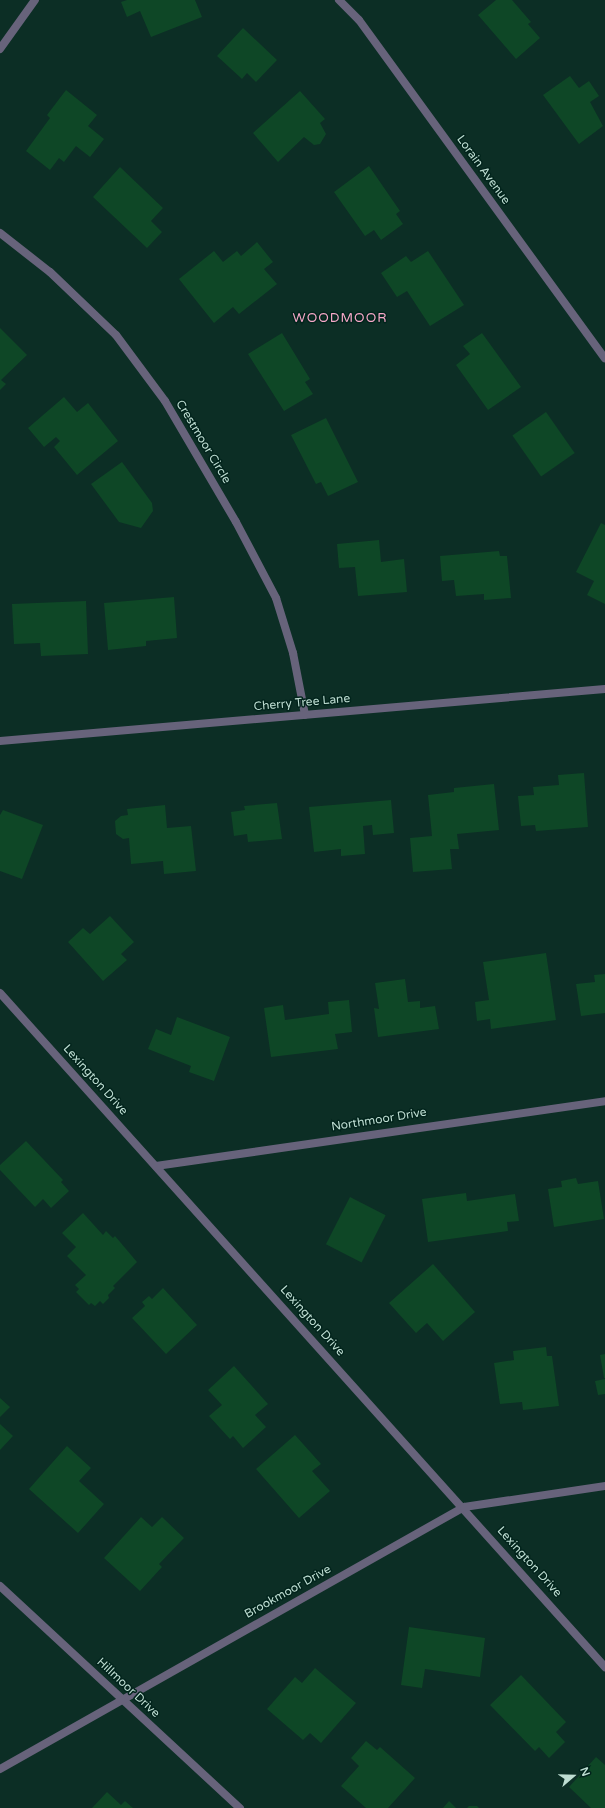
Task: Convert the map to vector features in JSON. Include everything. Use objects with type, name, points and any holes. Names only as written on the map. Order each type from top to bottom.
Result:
[{"type":"street","points":[[0,49],[35,0]]},
{"type":"street","name":"Lorain Avenue","points":[[339,0],[359,20],[605,358]]},
{"type":"street","name":"Crestmoor Circle","points":[[0,233],[50,272],[116,335],[165,401],[236,522],[276,598],[293,653],[304,715]]},
{"type":"street","name":"Cherry Tree Lane","points":[[0,740],[605,689]]},
{"type":"street","name":"Lexington Drive","points":[[0,993],[464,1507],[605,1667]]},
{"type":"street","name":"Northmoor Drive","points":[[156,1166],[605,1101]]},
{"type":"street","name":"Brookmoor Drive","points":[[0,1769],[121,1699],[464,1507],[605,1486]]},
{"type":"street","name":"Hillmoor Drive","points":[[0,1586],[240,1808]]},
{"type":"building","points":[[127,0],[195,0],[202,17],[151,37],[140,11],[127,17],[121,2]]},
{"type":"building","points":[[496,0],[512,0],[531,22],[528,24],[540,38],[516,59],[478,15]]},
{"type":"building","points":[[243,28],[277,60],[256,82],[247,73],[242,79],[217,56]]},
{"type":"building","points":[[570,76],[579,88],[589,81],[599,96],[590,102],[603,126],[579,144],[543,95]]},
{"type":"building","points":[[66,90],[97,115],[88,126],[104,139],[90,157],[76,146],[64,162],[59,158],[50,170],[26,151],[50,118],[47,115]]},
{"type":"building","points":[[300,91],[325,119],[320,123],[326,134],[320,144],[314,145],[304,137],[278,162],[253,133]]},
{"type":"building","points":[[369,166],[400,211],[396,214],[403,224],[381,240],[374,230],[365,236],[334,192]]},
{"type":"building","points":[[120,167],[163,208],[151,221],[162,232],[147,248],[93,197]]},
{"type":"building","points":[[257,242],[273,262],[264,269],[277,284],[239,314],[233,307],[214,323],[179,279],[214,251],[223,262],[237,251],[241,256]]},
{"type":"building","points":[[428,251],[464,305],[430,326],[407,291],[397,297],[381,273],[406,256],[411,262]]},
{"type":"building","points":[[0,328],[27,355],[1,380],[6,384],[0,390]]},
{"type":"building","points":[[282,333],[310,379],[305,382],[313,394],[284,411],[248,354]]},
{"type":"building","points":[[482,333],[521,387],[488,410],[456,365],[470,354],[463,346]]},
{"type":"building","points":[[64,397],[77,412],[88,403],[118,441],[77,475],[54,447],[60,441],[56,437],[44,447],[28,428]]},
{"type":"building","points":[[546,412],[575,453],[541,476],[512,436]]},
{"type":"building","points":[[326,418],[358,482],[328,496],[321,482],[316,484],[291,435]]},
{"type":"building","points":[[122,462],[152,503],[153,511],[141,528],[119,522],[91,484]]},
{"type":"building","points":[[601,523],[605,525],[605,604],[587,595],[594,581],[576,572]]},
{"type":"building","points":[[379,540],[381,562],[404,559],[407,592],[358,596],[355,567],[339,568],[337,544]]},
{"type":"building","points":[[499,551],[500,556],[507,556],[511,598],[484,600],[484,594],[456,596],[454,580],[442,581],[440,556]]},
{"type":"building","points":[[174,597],[177,638],[146,641],[146,646],[108,650],[104,603]]},
{"type":"building","points":[[86,601],[88,654],[41,656],[40,643],[14,644],[12,604]]},
{"type":"building","points":[[584,773],[588,827],[536,831],[535,825],[521,826],[518,796],[534,795],[533,787],[559,785],[558,775]]},
{"type":"building","points":[[494,784],[499,830],[457,834],[459,849],[450,849],[452,869],[413,872],[410,838],[432,836],[428,795],[454,792],[454,788]]},
{"type":"building","points":[[391,800],[394,833],[373,835],[372,825],[363,826],[365,854],[341,856],[341,849],[314,852],[309,807]]},
{"type":"building","points":[[277,803],[282,839],[248,842],[247,834],[234,836],[231,812],[245,810],[244,806]]},
{"type":"building","points":[[165,805],[167,828],[191,826],[196,871],[164,874],[163,861],[131,864],[129,838],[123,839],[116,834],[115,821],[121,816],[128,815],[127,809]]},
{"type":"building","points":[[3,810],[43,825],[22,879],[0,871],[0,815]]},
{"type":"building","points":[[110,916],[134,942],[121,954],[127,960],[103,981],[68,942],[83,928],[90,934]]},
{"type":"building","points":[[546,953],[556,1020],[491,1029],[490,1019],[477,1021],[475,1002],[489,1000],[483,962]]},
{"type":"building","points":[[605,974],[605,1013],[581,1016],[576,984],[595,982],[594,975]]},
{"type":"building","points":[[405,979],[408,1002],[420,1001],[420,1008],[435,1006],[439,1029],[378,1037],[374,1008],[379,1009],[375,983]]},
{"type":"building","points":[[349,1000],[352,1032],[335,1034],[338,1049],[271,1057],[264,1008],[283,1005],[285,1020],[329,1014],[328,1002]]},
{"type":"building","points":[[177,1017],[230,1037],[214,1081],[189,1072],[191,1066],[148,1049],[156,1029],[171,1035]]},
{"type":"building","points":[[26,1141],[63,1180],[61,1182],[69,1191],[51,1208],[43,1199],[35,1207],[0,1170],[0,1165]]},
{"type":"building","points":[[576,1178],[578,1184],[598,1181],[604,1219],[554,1227],[548,1189],[562,1187],[561,1181]]},
{"type":"building","points":[[466,1193],[467,1201],[515,1194],[519,1221],[507,1222],[508,1231],[428,1242],[422,1199]]},
{"type":"building","points":[[350,1197],[386,1215],[362,1262],[326,1244]]},
{"type":"building","points":[[83,1213],[103,1235],[106,1231],[113,1238],[115,1236],[137,1262],[113,1286],[115,1288],[108,1295],[109,1298],[103,1304],[100,1301],[95,1306],[91,1303],[89,1305],[76,1292],[79,1289],[75,1285],[86,1275],[67,1256],[76,1247],[62,1233]]},
{"type":"building","points":[[433,1264],[475,1312],[443,1341],[427,1323],[416,1333],[389,1303]]},
{"type":"building","points":[[163,1288],[197,1325],[166,1354],[132,1318],[145,1306],[142,1302],[149,1296],[152,1299]]},
{"type":"building","points":[[546,1347],[547,1356],[552,1356],[559,1406],[523,1410],[522,1402],[500,1404],[494,1363],[514,1360],[513,1351]]},
{"type":"building","points":[[605,1354],[605,1378],[604,1378],[600,1355]]},
{"type":"building","points":[[234,1366],[268,1404],[255,1415],[266,1427],[243,1448],[233,1436],[230,1439],[209,1416],[222,1405],[208,1390]]},
{"type":"building","points":[[605,1379],[605,1394],[598,1395],[595,1381]]},
{"type":"building","points":[[0,1398],[10,1407],[0,1417]]},
{"type":"building","points":[[0,1424],[13,1436],[0,1450]]},
{"type":"building","points":[[295,1435],[321,1464],[312,1471],[330,1491],[299,1518],[256,1469]]},
{"type":"building","points":[[67,1446],[91,1468],[79,1481],[104,1504],[78,1533],[29,1489]]},
{"type":"building","points":[[141,1517],[152,1527],[162,1517],[184,1538],[159,1564],[162,1567],[140,1591],[104,1558]]},
{"type":"building","points":[[409,1627],[485,1638],[480,1677],[425,1669],[422,1688],[401,1685]]},
{"type":"building","points":[[315,1668],[356,1703],[321,1743],[310,1733],[303,1740],[267,1709],[295,1677],[302,1683]]},
{"type":"building","points":[[521,1675],[566,1722],[556,1732],[565,1742],[549,1758],[539,1747],[535,1751],[490,1705]]},
{"type":"building","points":[[366,1741],[377,1750],[380,1747],[415,1778],[388,1808],[366,1808],[341,1786],[359,1766],[351,1758]]},
{"type":"building","points":[[596,1757],[605,1765],[605,1808],[591,1808],[569,1787]]},
{"type":"building","points":[[107,1792],[121,1805],[125,1801],[133,1808],[92,1808]]},
{"type":"building","points":[[449,1801],[456,1808],[443,1808]]},
{"type":"building","points":[[469,1806],[477,1806],[479,1808],[467,1808]]},
{"type":"district","name":"WOODMOOR","points":[[340,318]]}]
